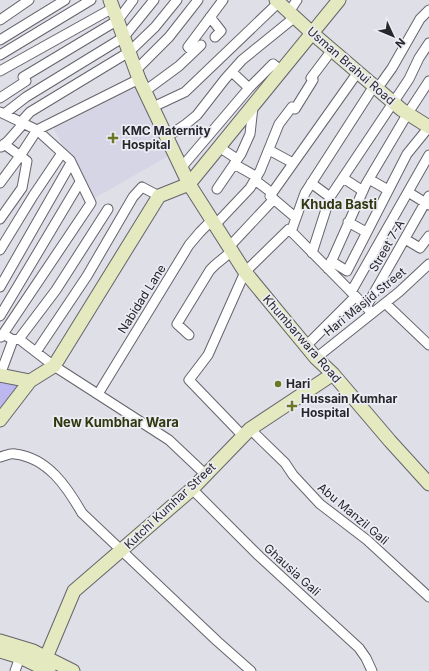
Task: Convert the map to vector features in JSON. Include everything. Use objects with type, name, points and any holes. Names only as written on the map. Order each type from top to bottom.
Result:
[{"type":"street","points":[[0,20],[29,0]]},
{"type":"street","points":[[0,40],[65,0]]},
{"type":"street","points":[[91,0],[0,55],[4,69],[133,0]]},
{"type":"street","points":[[154,0],[124,37],[2,113],[37,130],[70,160],[91,203],[2,335],[16,339],[54,366],[169,440],[206,475]]},
{"type":"street","points":[[0,219],[22,188],[27,161],[2,146],[30,112],[129,52],[155,27],[177,0]]},
{"type":"street","points":[[0,183],[37,130],[138,74],[169,38],[198,0]]},
{"type":"street","points":[[193,52],[188,47],[223,0]]},
{"type":"street","points":[[167,137],[197,115],[242,60],[292,15],[297,0]]},
{"type":"street","points":[[0,420],[30,381],[54,366],[159,196],[189,184],[339,0]]},
{"type":"street","points":[[153,108],[185,92],[277,1]]},
{"type":"street","name":"Usman Brahui Road","points":[[277,1],[393,102],[429,127]]},
{"type":"street","points":[[0,98],[26,81],[23,77],[114,9]]},
{"type":"street","name":"Khumbarwara Road","points":[[114,9],[145,91],[181,168],[189,184],[245,272],[316,358],[333,374],[429,484]]},
{"type":"street","points":[[291,232],[305,192],[376,87],[392,68],[420,19],[429,10]]},
{"type":"street","points":[[210,17],[221,31],[215,37]]},
{"type":"street","points":[[312,253],[330,197],[409,79],[419,58],[429,43]]},
{"type":"street","points":[[145,91],[175,70],[201,45]]},
{"type":"street","name":"Nabidad Lane","points":[[98,394],[190,245],[200,232],[214,223],[250,188],[270,150],[279,124],[292,107],[295,109],[313,80],[311,78],[332,50]]},
{"type":"street","points":[[181,168],[250,88],[274,64],[281,72]]},
{"type":"street","points":[[232,72],[250,88]]},
{"type":"street","points":[[189,335],[177,324],[210,270],[230,249],[273,196],[293,163],[358,72]]},
{"type":"street","points":[[329,265],[369,179],[408,113],[429,81]]},
{"type":"street","points":[[216,189],[236,161],[250,134],[253,105]]},
{"type":"street","points":[[329,265],[347,271],[407,154],[429,127]]},
{"type":"street","points":[[219,147],[256,179],[296,218]]},
{"type":"street","points":[[270,150],[293,163]]},
{"type":"street","points":[[0,250],[62,152]]},
{"type":"street","points":[[306,346],[353,295],[379,243],[429,155]]},
{"type":"street","points":[[0,287],[71,163]]},
{"type":"street","points":[[343,178],[363,191]]},
{"type":"street","points":[[369,179],[388,190]]},
{"type":"street","points":[[0,316],[80,182]]},
{"type":"street","points":[[311,183],[330,197]]},
{"type":"street","points":[[36,352],[87,276],[133,197],[142,187],[159,196]]},
{"type":"street","points":[[22,188],[33,196]]},
{"type":"street","points":[[408,192],[428,202]]},
{"type":"street","name":"Street 7-A","points":[[369,310],[405,239],[428,202]]},
{"type":"street","points":[[30,381],[0,375],[16,339],[56,290],[108,209]]},
{"type":"street","points":[[348,222],[379,243]]},
{"type":"street","points":[[245,272],[289,229],[312,253],[329,265],[353,295],[369,310]]},
{"type":"street","points":[[405,239],[420,248],[429,236]]},
{"type":"street","points":[[25,244],[38,252]]},
{"type":"street","name":"Hari Masjid Street","points":[[316,358],[369,310],[385,303],[429,264]]},
{"type":"street","name":"Abu Manzil Gali","points":[[245,272],[208,355],[189,380],[247,433],[285,463],[293,475],[320,504],[367,540],[429,597]]},
{"type":"street","points":[[385,303],[429,345]]},
{"type":"street","name":"Kutchi Kumhar Street","points":[[46,665],[74,591],[192,489],[247,433],[333,374]]},
{"type":"street","points":[[0,457],[14,454],[32,459],[52,472],[72,495],[82,513],[216,641],[251,671]]},
{"type":"street","name":"Ghausia Gali","points":[[192,489],[259,556],[359,648],[372,671]]},
{"type":"street","points":[[0,641],[33,651],[46,665]]},
{"type":"street","points":[[0,651],[46,665],[73,671]]},
{"type":"street","points":[[15,671],[20,657]]},
{"type":"shaded area","name":"KMC Maternity Hospital","points":[[139,79],[174,153],[91,200],[51,123]]},
{"type":"shaded area","points":[[0,375],[30,381],[0,420]]},
{"type":"place","name":"KMC Maternity Hospital","points":[[113,138]]},
{"type":"place","name":"Hari","points":[[278,384]]},
{"type":"place","name":"Hussain Kumhar Hospital","points":[[292,406]]},
{"type":"district","name":"Khuda Basti","points":[[339,204]]},
{"type":"district","name":"New Kumbhar Wara","points":[[116,422]]}]
